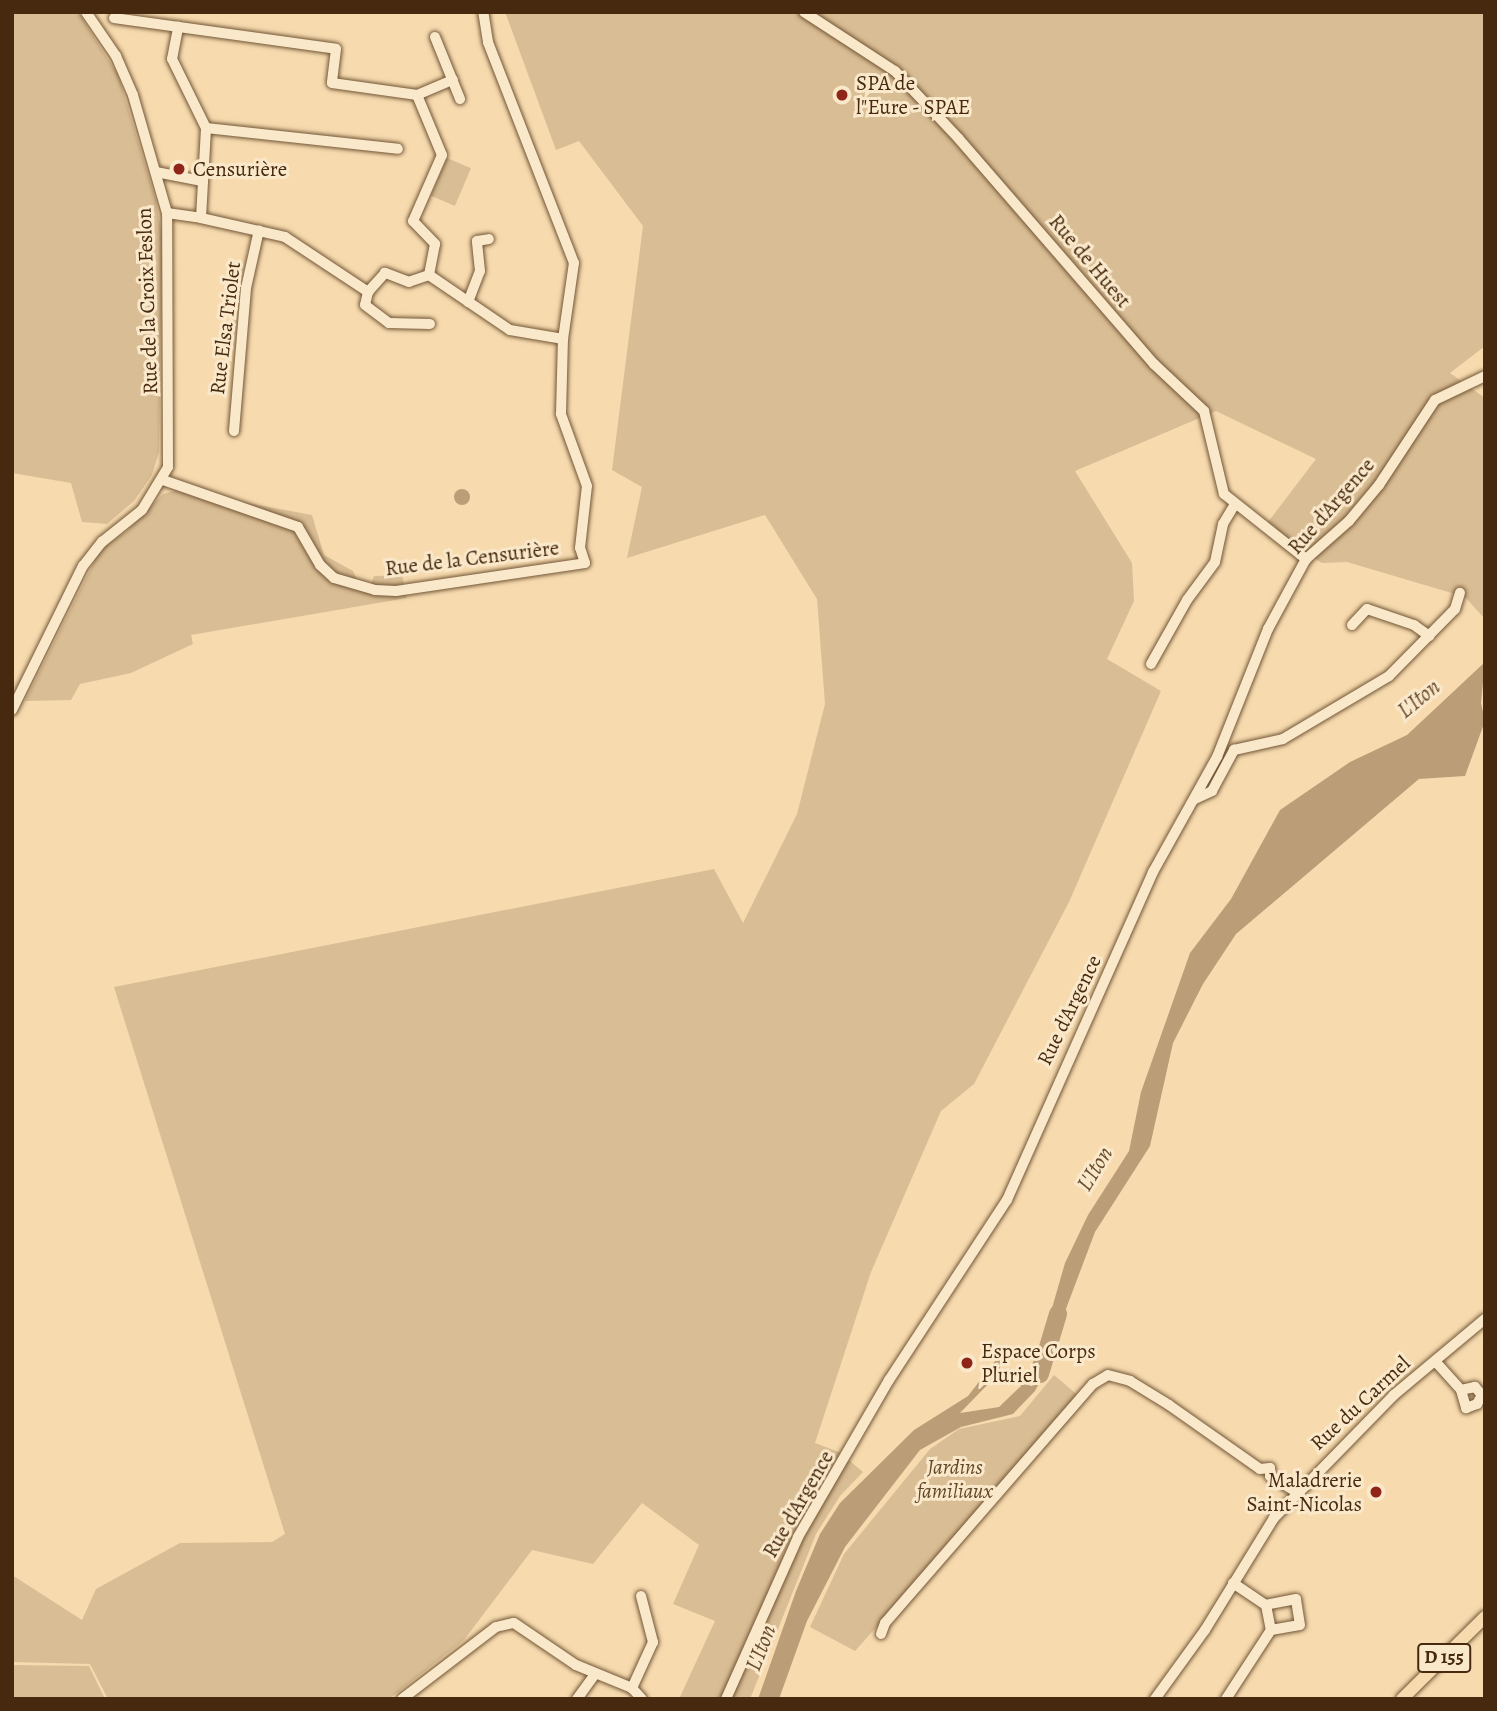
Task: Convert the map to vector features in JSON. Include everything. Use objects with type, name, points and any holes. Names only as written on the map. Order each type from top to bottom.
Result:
[{"type":"main road","name":"D 155","points":[[1402,1699],[1485,1617]]},
{"type":"street","name":"Rue de la Croix Feslon","points":[[86,12],[116,57],[156,172],[167,213],[169,448],[163,480]]},
{"type":"street","name":"Rue de la Censurière","points":[[163,480],[298,527],[320,565],[334,578],[375,590],[396,591],[585,563],[580,548],[587,486],[561,414],[563,339],[573,263],[488,42],[482,12]]},
{"type":"street","name":"Rue de Huest","points":[[804,12],[895,71],[1060,252],[1154,364],[1204,411],[1217,475],[1234,506],[1306,559]]},
{"type":"street","points":[[114,18],[336,49],[332,83],[417,95],[453,80]]},
{"type":"street","points":[[178,27],[172,59],[206,128],[201,218]]},
{"type":"street","points":[[435,37],[460,99]]},
{"type":"street","points":[[417,95],[442,155],[413,221],[435,244],[429,275]]},
{"type":"street","points":[[206,128],[398,149]]},
{"type":"street","points":[[156,172],[202,181]]},
{"type":"street","points":[[167,213],[285,237],[368,292]]},
{"type":"street","name":"Rue Elsa Triolet","points":[[234,431],[246,288],[259,230]]},
{"type":"street","points":[[468,302],[480,271],[477,241],[489,239]]},
{"type":"street","points":[[429,275],[409,282],[385,274],[368,292],[365,305],[389,323],[430,324]]},
{"type":"street","points":[[429,275],[510,330],[563,339]]},
{"type":"street","name":"Rue d'Argence","points":[[726,1699],[798,1537],[890,1380],[1007,1200],[1153,872],[1195,800],[1268,629],[1306,559],[1349,521],[1379,485],[1435,400],[1485,376]]},
{"type":"street","points":[[12,710],[83,566],[102,542],[142,510],[163,480]]},
{"type":"street","points":[[1151,664],[1187,600],[1215,562],[1223,524],[1234,506]]},
{"type":"street","points":[[1195,800],[1212,791],[1234,750],[1283,739],[1371,689],[1455,609],[1460,593]]},
{"type":"street","points":[[1352,625],[1367,609],[1414,625],[1429,636]]},
{"type":"street","name":"Rue du Carmel","points":[[1155,1699],[1274,1518],[1394,1395],[1485,1320]]},
{"type":"street","points":[[1435,1361],[1461,1390]]},
{"type":"street","points":[[881,1634],[884,1623],[1093,1384],[1108,1375],[1140,1387],[1261,1469],[1270,1468],[1270,1476],[1297,1492]]},
{"type":"street","points":[[1233,1583],[1266,1605],[1296,1599],[1300,1625],[1271,1630]]},
{"type":"street","points":[[632,1688],[653,1642],[641,1596]]},
{"type":"street","points":[[1226,1699],[1271,1630],[1266,1605]]},
{"type":"street","points":[[402,1699],[496,1627],[514,1623],[595,1674],[632,1688],[642,1699]]},
{"type":"street","points":[[577,1699],[595,1674]]},
{"type":"green space","points":[[12,12],[78,12],[118,75],[156,201],[162,236],[159,452],[152,475],[134,501],[107,524],[82,522],[71,483],[12,473]]},
{"type":"green space","points":[[505,12],[1485,12],[1485,346],[1450,373],[1485,398],[1485,619],[1465,597],[1347,562],[1322,563],[1265,526],[1316,459],[1216,411],[1075,471],[1132,563],[1134,601],[1107,659],[1161,691],[1069,902],[974,1084],[941,1111],[871,1272],[815,1443],[839,1452],[863,1472],[840,1496],[816,1534],[750,1699],[679,1699],[715,1621],[673,1604],[699,1545],[642,1503],[593,1564],[532,1550],[464,1640],[389,1699],[108,1699],[90,1664],[12,1662],[12,1575],[82,1620],[96,1589],[180,1543],[272,1542],[285,1534],[114,987],[714,869],[743,923],[797,814],[825,704],[817,599],[765,515],[627,558],[642,487],[612,470],[643,226],[579,141],[556,150]]},
{"type":"green space","points":[[447,158],[471,168],[455,206],[431,196]]},
{"type":"green space","points":[[178,490],[312,515],[324,555],[353,571],[357,580],[371,584],[374,576],[402,575],[407,598],[191,635],[193,644],[131,673],[80,684],[71,700],[25,701],[100,550],[126,532],[163,494]]},
{"type":"green space","name":"Jardins familiaux","points":[[1054,1375],[1081,1398],[855,1651],[810,1627],[844,1554],[930,1449],[959,1429],[1020,1416]]},
{"type":"green space","points":[[12,1665],[89,1666],[105,1699],[12,1699]]},
{"type":"shaded area","points":[[459,489],[465,489],[470,497],[468,503],[459,505],[454,500],[454,494]]},
{"type":"shaded area","points":[[1485,662],[1481,703],[1485,721],[1465,776],[1419,779],[1236,934],[1203,984],[1173,1043],[1150,1146],[1095,1232],[1055,1338],[1044,1336],[1065,1263],[1088,1215],[1129,1151],[1141,1092],[1190,953],[1231,899],[1280,810],[1350,762],[1407,735]]},
{"type":"shaded area","points":[[1007,1346],[1011,1348],[994,1378],[960,1413],[999,1407],[1021,1386],[1039,1350],[1055,1352],[1035,1391],[1013,1414],[961,1427],[920,1450],[845,1547],[807,1621],[779,1699],[758,1699],[796,1591],[820,1534],[840,1503],[914,1430],[968,1396]]},
{"type":"waterway","name":"L'Iton","points":[[1040,1374],[1058,1314]]},
{"type":"place","name":"SPA de l\"Eure - SPAE","points":[[842,95]]},
{"type":"place","name":"Censurière","points":[[179,169]]},
{"type":"place","name":"Espace Corps Pluriel","points":[[967,1363]]},
{"type":"place","name":"Maladrerie Saint-Nicolas","points":[[1376,1492]]}]
